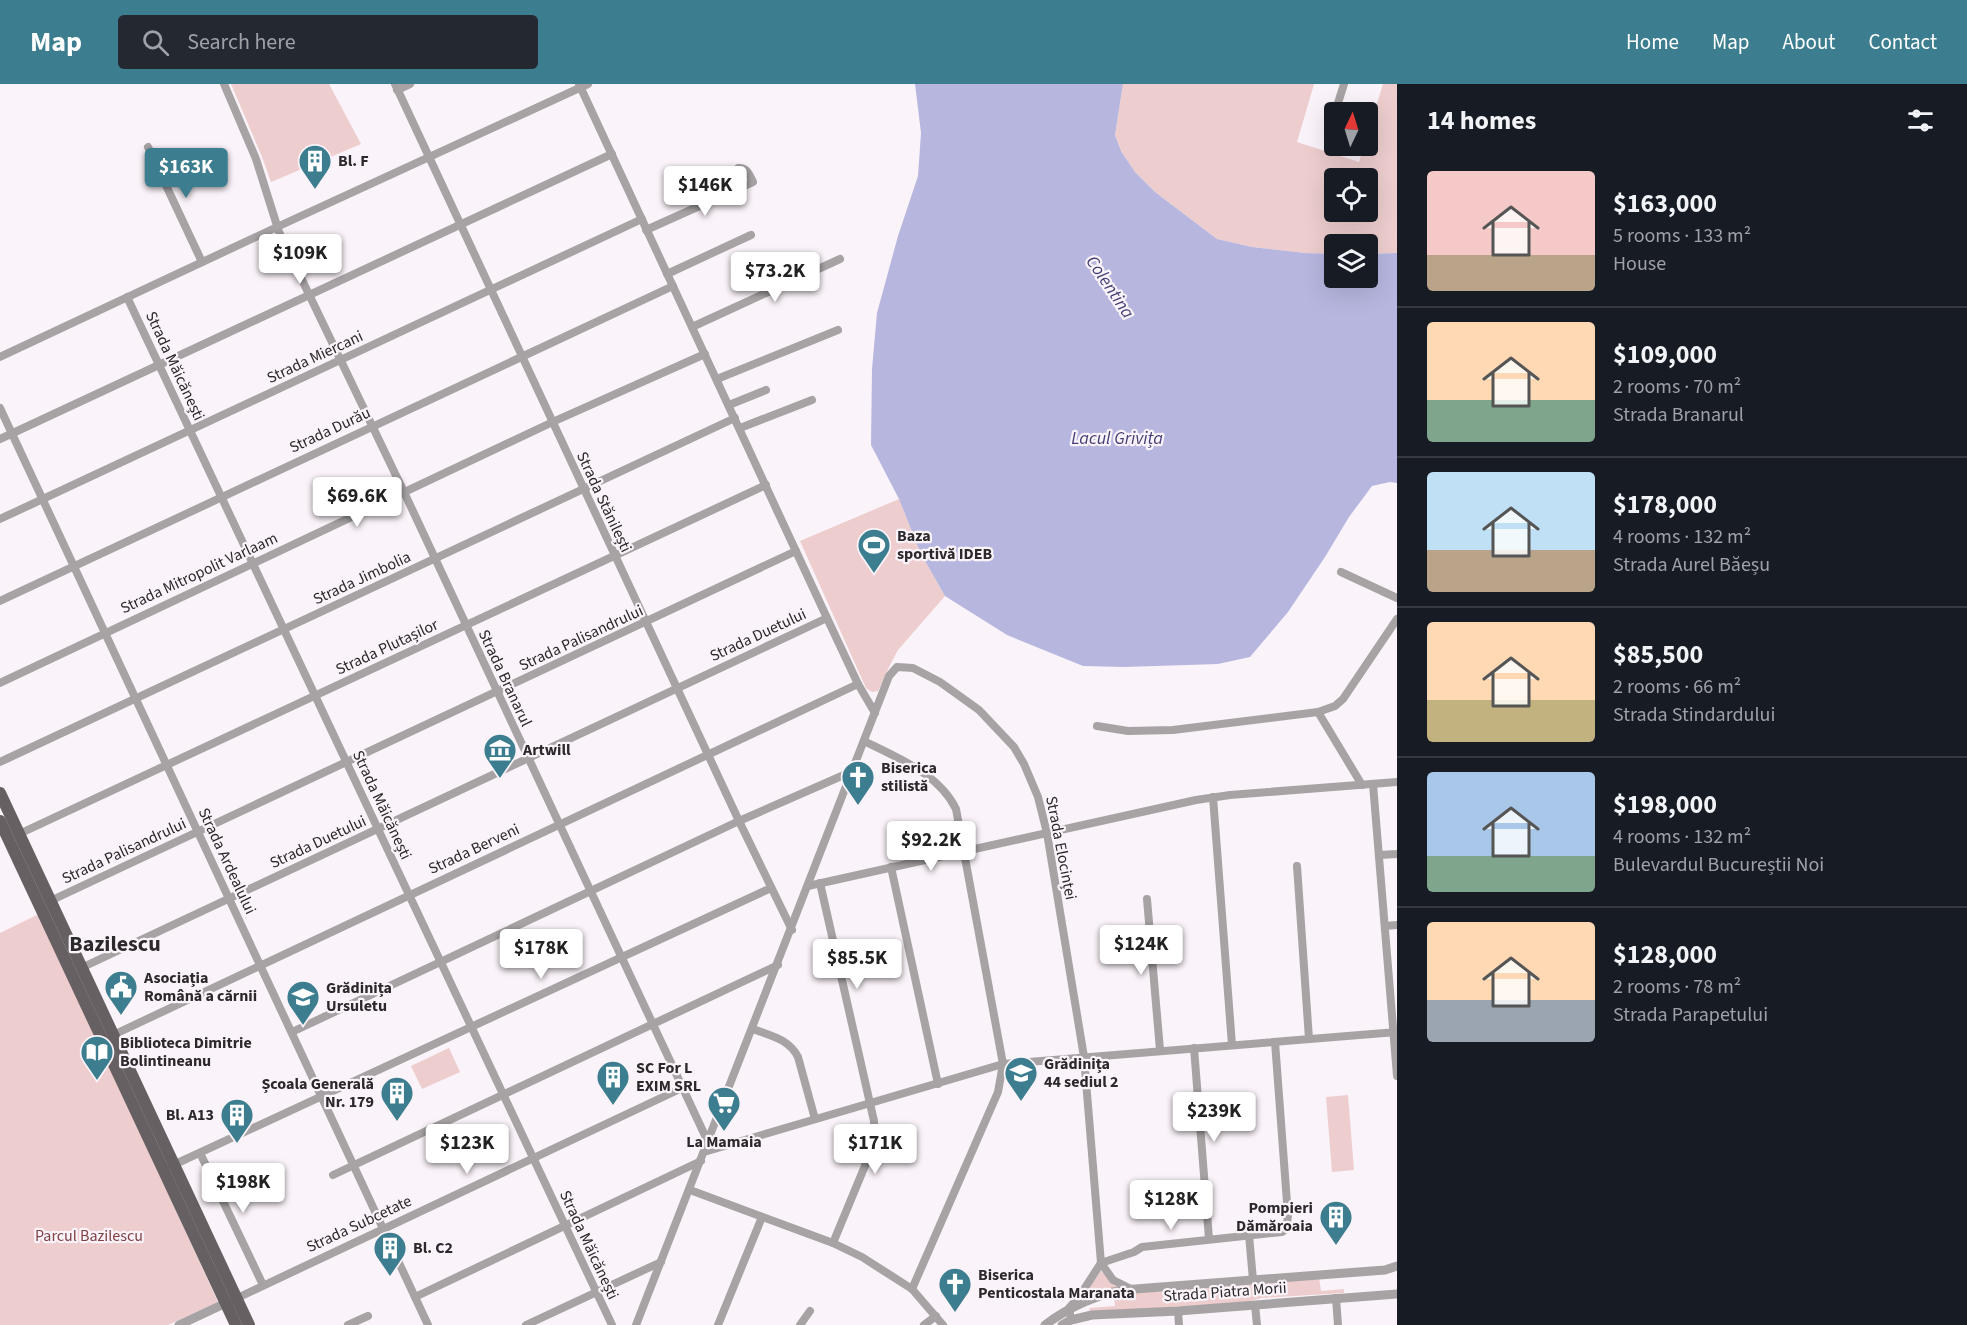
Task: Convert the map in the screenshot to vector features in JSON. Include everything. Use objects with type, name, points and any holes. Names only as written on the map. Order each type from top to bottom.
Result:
[{"type":"main road","points":[[0,793],[81,968],[108,1037]]},
{"type":"main road","points":[[0,821],[108,1037],[231,1300],[249,1325]]},
{"type":"main road","points":[[231,1300],[236,1325]]},
{"type":"street","name":"Strada Branarul","points":[[224,84],[256,159],[277,227],[373,425],[708,1142]]},
{"type":"street","points":[[396,87],[410,84]]},
{"type":"street","points":[[1338,102],[1344,84]]},
{"type":"street","points":[[0,357],[582,85],[646,230],[695,326],[705,354],[827,618],[858,684],[875,713]]},
{"type":"street","name":"Strada Stănilești","points":[[396,87],[676,688],[792,930]]},
{"type":"street","points":[[148,147],[202,262]]},
{"type":"street","points":[[0,439],[612,154]]},
{"type":"street","points":[[646,230],[739,188]]},
{"type":"street","name":"Strada Miercani","points":[[0,519],[642,219]]},
{"type":"street","points":[[667,274],[751,235]]},
{"type":"street","points":[[695,326],[840,259]]},
{"type":"street","name":"Strada Durău","points":[[0,601],[673,286]]},
{"type":"street","name":"Strada Măicănești","points":[[128,297],[612,1325]]},
{"type":"street","points":[[717,379],[838,330]]},
{"type":"street","name":"Strada Mitropolit Varlaam","points":[[0,683],[404,492],[705,354]]},
{"type":"street","points":[[729,405],[766,390]]},
{"type":"street","points":[[740,428],[812,400]]},
{"type":"street","name":"Strada Ardealului","points":[[0,408],[429,1325]]},
{"type":"street","name":"Strada Jimbolia","points":[[0,762],[735,418]]},
{"type":"street","name":"Strada Plutașilor","points":[[19,834],[766,485]]},
{"type":"street","name":"Strada Palisandrului","points":[[50,901],[796,551]]},
{"type":"street","points":[[1341,572],[1397,598]]},
{"type":"street","name":"Strada Duetului","points":[[81,968],[827,618]]},
{"type":"street","points":[[1097,726],[1128,731],[1173,730],[1318,712],[1335,706],[1344,699],[1397,619]]},
{"type":"street","name":"Strada Elocinței","points":[[636,1325],[892,670],[900,666],[927,674],[980,710],[1014,747],[1032,781],[1047,833],[1084,1057],[1101,1263]]},
{"type":"street","name":"Strada Berveni","points":[[108,1037],[858,684]]},
{"type":"street","points":[[1318,712],[1362,784]]},
{"type":"street","points":[[864,741],[917,769],[947,794],[956,809],[1003,1064],[1003,1075],[998,1092],[912,1289]]},
{"type":"street","points":[[292,1032],[739,821],[853,771]]},
{"type":"street","points":[[808,886],[1213,798],[1397,782]]},
{"type":"street","points":[[1373,784],[1397,1076]]},
{"type":"street","points":[[1213,798],[1232,1045]]},
{"type":"street","points":[[1379,855],[1397,854]]},
{"type":"street","points":[[1296,866],[1309,1039]]},
{"type":"street","points":[[891,867],[938,1084]]},
{"type":"street","points":[[820,883],[875,1128],[874,1144],[833,1243]]},
{"type":"street","points":[[169,1167],[771,888]]},
{"type":"street","points":[[1147,899],[1160,1050]]},
{"type":"street","points":[[1385,926],[1397,925]]},
{"type":"street","points":[[333,1175],[778,965]]},
{"type":"street","points":[[753,1029],[787,1042],[795,1050],[815,1119]]},
{"type":"street","points":[[704,1152],[1003,1064],[1395,1032]]},
{"type":"street","points":[[1071,1320],[1069,1308],[1101,1263],[1142,1247],[1282,1232],[1288,1224],[1275,1042]]},
{"type":"street","points":[[1194,1048],[1209,1239]]},
{"type":"street","name":"Strada Subcetate","points":[[179,1325],[198,1321],[231,1300],[682,1088]]},
{"type":"street","points":[[200,1153],[263,1285]]},
{"type":"street","points":[[415,1297],[701,1161]]},
{"type":"street","points":[[690,1190],[833,1243],[862,1257],[912,1289],[943,1325]]},
{"type":"street","points":[[718,1325],[762,1217]]},
{"type":"street","points":[[1249,1235],[1253,1280]]},
{"type":"street","points":[[526,1325],[661,1262]]},
{"type":"street","points":[[1101,1263],[1113,1280],[1134,1289]]},
{"type":"street","name":"Strada Piatra Morii","points":[[1045,1325],[1069,1308],[1099,1295],[1134,1289],[1385,1270],[1397,1266]]},
{"type":"street","name":"Strada Piatra Morii","points":[[1062,1325],[1071,1320],[1092,1315],[1178,1311],[1396,1293]]},
{"type":"street","points":[[1336,1298],[1338,1325]]},
{"type":"street","points":[[1255,1305],[1257,1325]]},
{"type":"street","points":[[800,1325],[810,1311]]},
{"type":"street","points":[[1178,1311],[1179,1325]]},
{"type":"street","points":[[348,1325],[368,1316]]},
{"type":"street","points":[[924,1325],[936,1316]]},
{"type":"green space","points":[[231,84],[329,84],[361,144],[271,182]]},
{"type":"green space","points":[[1123,84],[1314,84],[1297,142],[1324,151],[1324,156],[1340,156],[1359,162],[1361,156],[1378,156],[1377,102],[1383,84],[1397,84],[1397,253],[1378,254],[1378,234],[1324,234],[1324,254],[1252,247],[1217,239],[1155,192],[1135,172],[1121,151],[1115,135]]},
{"type":"green space","name":"Baza sportivă IDEB","points":[[899,499],[920,552],[945,596],[898,650],[878,691],[872,692],[866,688],[800,541]]},
{"type":"green space","name":"Parcul Bazilescu","points":[[39,914],[218,1302],[168,1325],[0,1325],[0,933]]},
{"type":"green space","points":[[449,1048],[460,1072],[422,1089],[411,1066]]},
{"type":"green space","points":[[1348,1095],[1354,1170],[1332,1172],[1326,1097]]},
{"type":"green space","points":[[1101,1271],[1114,1285],[1122,1289],[1082,1299]]},
{"type":"green space","points":[[1319,1278],[1321,1291],[1344,1289],[1344,1293],[1262,1298],[1242,1303],[1089,1312],[1090,1308],[1115,1306],[1114,1297],[1127,1293]]},
{"type":"water","name":"Lacul Grivița","points":[[915,84],[1123,84],[1115,135],[1121,151],[1135,172],[1155,192],[1217,239],[1252,247],[1324,254],[1324,288],[1378,288],[1378,254],[1397,253],[1397,483],[1390,482],[1372,486],[1349,517],[1288,612],[1250,657],[1218,664],[1083,666],[1007,635],[945,596],[920,552],[899,499],[871,445],[872,369],[877,313],[898,236],[918,176],[921,133]]},
{"type":"place","name":"Bl. F","points":[[315,190]]},
{"type":"place","name":"Baza sportivă IDEB","points":[[874,574]]},
{"type":"place","name":"Artwill","points":[[500,779]]},
{"type":"place","name":"Biserica stilistă","points":[[858,806]]},
{"type":"place","name":"Asociația Română a cărnii","points":[[121,1016]]},
{"type":"place","name":"Grădinița Ursuletu","points":[[303,1026]]},
{"type":"place","name":"Biblioteca Dimitrie Bolintineanu","points":[[97,1081]]},
{"type":"place","name":"Grădinița 44 sediul 2","points":[[1021,1102]]},
{"type":"place","name":"SC For L EXIM SRL","points":[[613,1106]]},
{"type":"place","name":"Școala Generală Nr. 179","points":[[397,1122]]},
{"type":"place","name":"La Mamaia","points":[[724,1132]]},
{"type":"place","name":"Bl. A13","points":[[237,1144]]},
{"type":"place","name":"Pompieri Dămăroaia","points":[[1336,1246]]},
{"type":"place","name":"Bl. C2","points":[[390,1277]]},
{"type":"place","name":"Biserica Penticostala Maranata","points":[[955,1313]]},
{"type":"district","name":"Bazilescu","points":[[115,944]]},
{"type":"water label","name":"Colentina","points":[[1110,287]]}]
